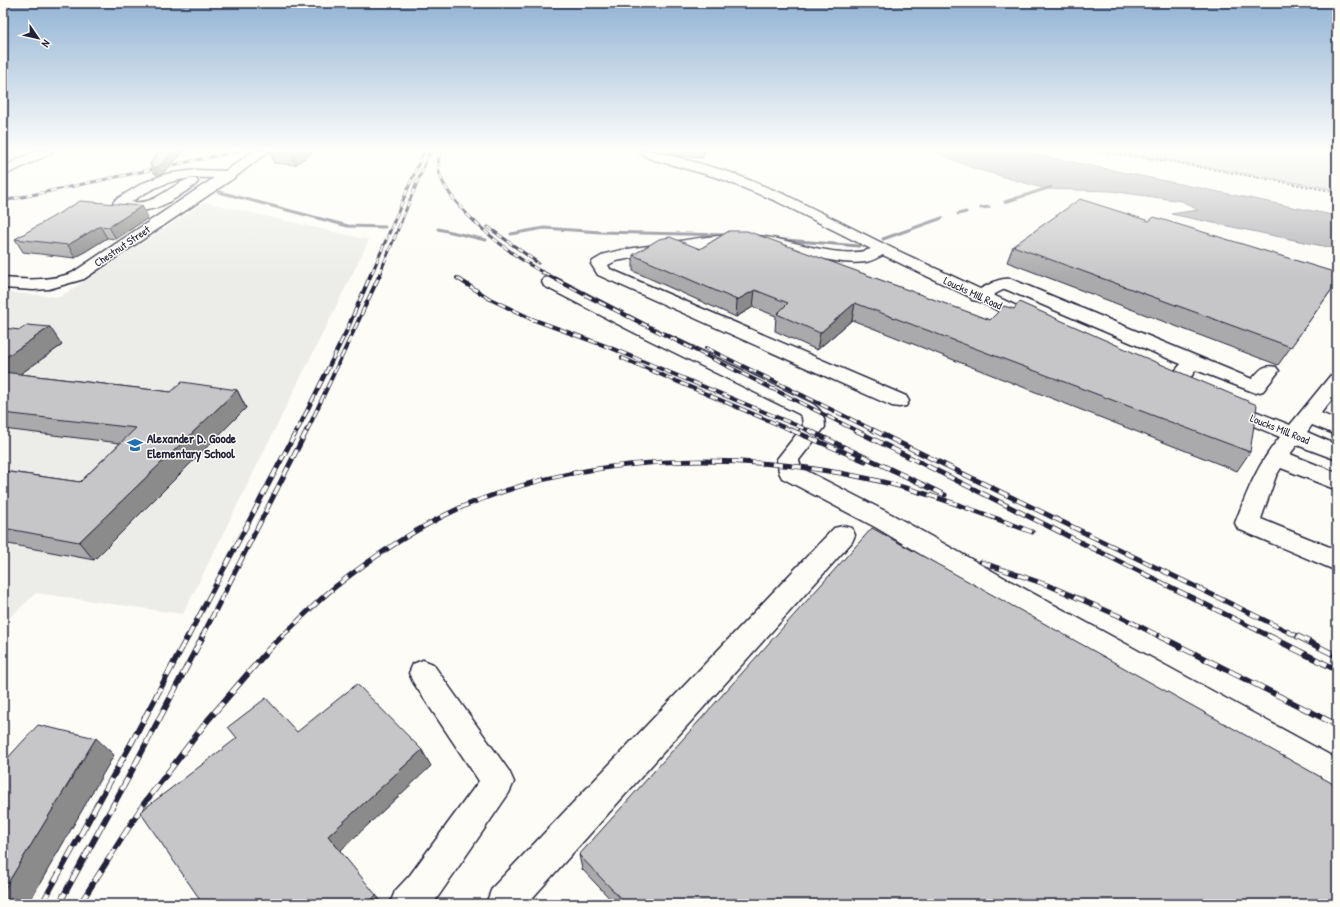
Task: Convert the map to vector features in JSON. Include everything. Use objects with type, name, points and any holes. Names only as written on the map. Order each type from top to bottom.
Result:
[{"type":"street","points":[[135,193],[120,204],[131,208],[148,207],[174,193]]},
{"type":"street","name":"Chestnut Street","points":[[3,283],[36,286],[58,283],[78,276],[201,193]]},
{"type":"street","name":"Loucks Mill Road","points":[[770,193],[978,296],[1046,326]]},
{"type":"street","points":[[883,250],[866,257],[831,256],[785,244],[756,240],[698,242],[611,257],[599,264],[604,272],[899,401]]},
{"type":"street","points":[[550,282],[639,328],[793,401],[811,412],[815,421],[814,427],[788,459],[790,472],[884,521],[1008,593],[1337,777]]},
{"type":"street","points":[[978,296],[1005,283],[1256,387],[1269,371]]},
{"type":"street","points":[[1174,384],[1193,362]]},
{"type":"street","points":[[1337,380],[1276,457],[1265,476],[1247,522],[1337,561]]},
{"type":"street","name":"Loucks Mill Road","points":[[1213,401],[1337,453]]},
{"type":"street","points":[[1309,416],[1337,428]]},
{"type":"street","points":[[1276,457],[1337,482]]},
{"type":"street","points":[[507,904],[505,902],[843,534]]},
{"type":"street","points":[[408,904],[423,888],[498,782],[423,673]]},
{"type":"shaded area","points":[[1128,193],[1226,193],[1337,216],[1337,249],[1171,214],[1198,210],[1182,201]]},
{"type":"shaded area","name":"Alexander D. Goode Elementary School","points":[[205,202],[369,240],[183,614],[36,593],[3,624],[3,292],[60,297]]},
{"type":"building","points":[[1080,199],[1149,221],[1154,217],[1337,273],[1337,282],[1291,347],[1013,246]]},
{"type":"building","points":[[80,201],[142,206],[109,227],[100,226],[68,245],[15,239]]},
{"type":"building","points":[[729,231],[747,231],[990,320],[1004,306],[1014,309],[1019,302],[1257,405],[1250,452],[855,303],[820,333],[777,314],[788,303],[755,290],[737,300],[633,255],[659,239],[670,237],[700,249]]},
{"type":"building","points":[[27,325],[50,327],[3,359],[3,328],[20,330]]},
{"type":"building","points":[[3,372],[171,392],[182,382],[237,390],[79,542],[3,528],[3,471],[80,482],[136,428],[3,413]]},
{"type":"building","points":[[872,528],[1337,786],[1337,904],[626,904],[579,855]]},
{"type":"building","points":[[357,684],[422,750],[328,836],[376,895],[367,904],[192,904],[199,898],[140,812],[237,738],[228,727],[266,698],[297,732]]},
{"type":"building","points":[[38,725],[96,738],[3,891],[3,763]]},
{"type":"waterway","points":[[224,193],[348,226],[385,227]]},
{"type":"waterway","points":[[1005,202],[1032,193]]},
{"type":"waterway","points":[[981,208],[989,207]]},
{"type":"waterway","points":[[958,214],[966,212]]},
{"type":"waterway","points":[[883,239],[942,218]]},
{"type":"waterway","points":[[511,234],[544,228],[600,232],[727,235]]},
{"type":"waterway","points":[[438,229],[486,240]]},
{"type":"waterway","points":[[773,239],[859,246]]},
{"type":"railway","points":[[3,201],[39,193]]},
{"type":"railway","points":[[372,273],[406,193]]},
{"type":"railway","points":[[380,273],[413,193]]},
{"type":"railway","points":[[450,193],[469,216],[484,230],[516,255],[544,273]]},
{"type":"railway","points":[[488,227],[538,263]]},
{"type":"railway","points":[[297,431],[346,332],[372,272]]},
{"type":"railway","points":[[307,431],[381,272]]},
{"type":"railway","points":[[542,272],[855,430]]},
{"type":"railway","points":[[457,278],[490,299],[532,319]]},
{"type":"railway","points":[[532,319],[611,348],[810,431]]},
{"type":"railway","points":[[706,348],[875,431]]},
{"type":"railway","points":[[622,358],[793,431]]},
{"type":"railway","points":[[188,637],[297,430]]},
{"type":"railway","points":[[202,637],[307,430]]},
{"type":"railway","points":[[791,430],[865,461]]},
{"type":"railway","points":[[808,430],[945,495]]},
{"type":"railway","points":[[855,430],[1271,637]]},
{"type":"railway","points":[[873,430],[1299,637]]},
{"type":"railway","points":[[281,637],[335,587],[396,543],[445,515],[496,494],[540,481],[586,471],[633,464],[682,461],[730,462],[824,470],[891,484],[952,502],[1032,532]]},
{"type":"railway","points":[[981,562],[1050,586],[1119,616],[1337,725]]},
{"type":"railway","points":[[42,904],[132,742],[188,636]]},
{"type":"railway","points":[[59,904],[203,636]]},
{"type":"railway","points":[[80,904],[143,805],[208,720],[281,637]]},
{"type":"railway","points":[[1271,637],[1337,670]]},
{"type":"railway","points":[[1299,637],[1337,656]]},
{"type":"place","name":"Alexander D. Goode Elementary School","points":[[135,445]]}]
